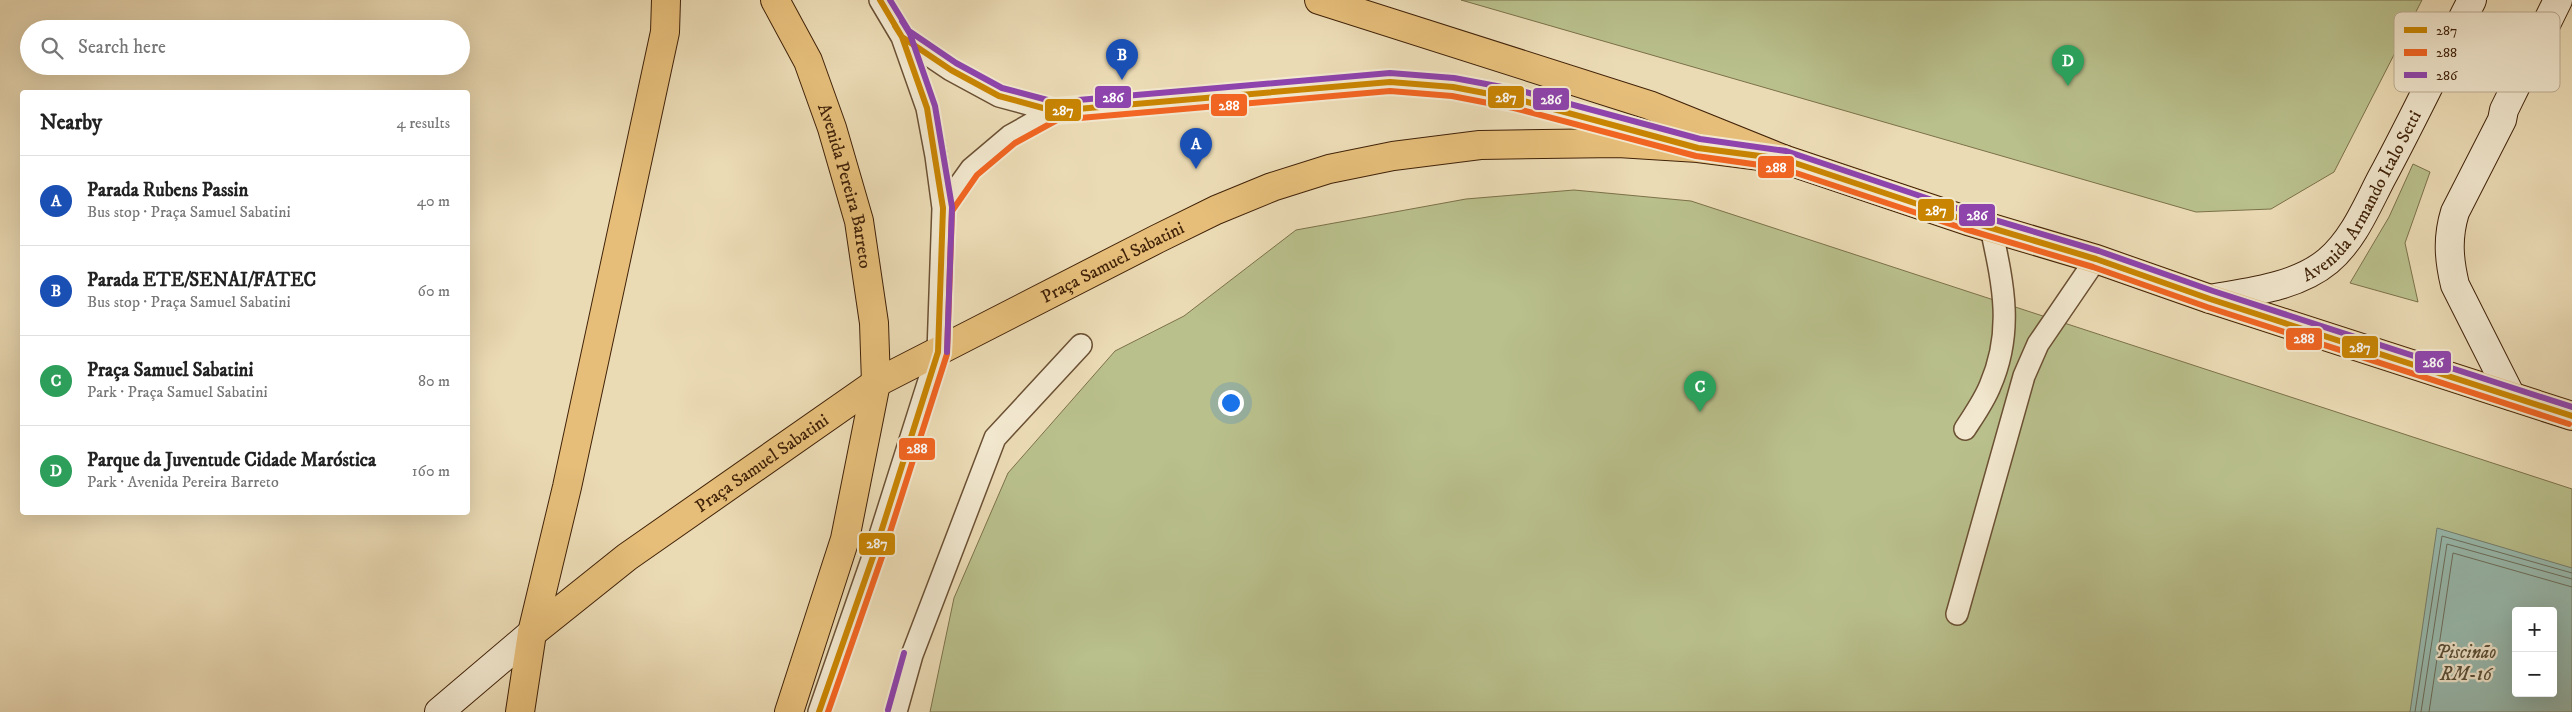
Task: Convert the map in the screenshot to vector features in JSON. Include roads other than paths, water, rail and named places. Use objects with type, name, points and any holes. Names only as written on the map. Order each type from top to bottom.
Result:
[{"type":"main road","points":[[508,712],[532,633],[567,487],[663,42],[666,0]]},
{"type":"main road","name":"Avenida Pereira Barreto","points":[[775,0],[808,61],[832,128],[859,221],[874,323],[876,383],[845,539],[789,712]]},
{"type":"main road","points":[[1319,0],[1649,105],[1783,159],[1991,228],[2096,258],[2210,299],[2572,416]]},
{"type":"main road","name":"Avenida Armando Italo Setti","points":[[2466,12],[2472,0]]},
{"type":"main road","points":[[2552,12],[2558,0]]},
{"type":"main road","name":"Avenida Armando Italo Setti","points":[[2210,299],[2267,288],[2301,277],[2328,261],[2353,233],[2426,92]]},
{"type":"main road","points":[[2511,396],[2455,285],[2449,244],[2450,228],[2455,212],[2502,120],[2504,110],[2513,92]]},
{"type":"main road","name":"Praça Samuel Sabatini","points":[[532,633],[627,557],[876,383],[1216,210],[1272,186],[1330,169],[1393,156],[1480,145],[1618,143],[1698,148],[1783,159]]},
{"type":"main road","points":[[439,712],[532,633]]},
{"type":"main road","points":[[520,712],[532,633]]},
{"type":"lane","points":[[819,712],[875,551],[938,352],[943,208],[926,108],[902,37],[880,0]]},
{"type":"lane","points":[[902,37],[951,70],[999,96],[1054,111],[1390,82],[1453,87],[1516,99],[1698,148]]},
{"type":"lane","points":[[943,208],[971,169],[1010,136],[1054,111]]},
{"type":"lane","points":[[1965,429],[1989,388],[2002,350],[2006,313],[2002,280],[1991,228]]},
{"type":"lane","points":[[1956,614],[2024,376],[2043,337],[2096,258]]},
{"type":"lane","points":[[896,712],[912,655],[995,438],[1080,345]]},
{"type":"water","name":"Piscinão RM-16","points":[[2437,528],[2572,568],[2572,712],[2410,712]]},
{"type":"place","name":"Parada ETE/SENAI/FATEC","points":[[1122,80]]},
{"type":"place","name":"Parque da Juventude Cidade Maróstica","points":[[2068,86]]},
{"type":"place","name":"Parada Rubens Passin","points":[[1196,169]]},
{"type":"place","name":"Praça Samuel Sabatini","points":[[1700,412]]}]
